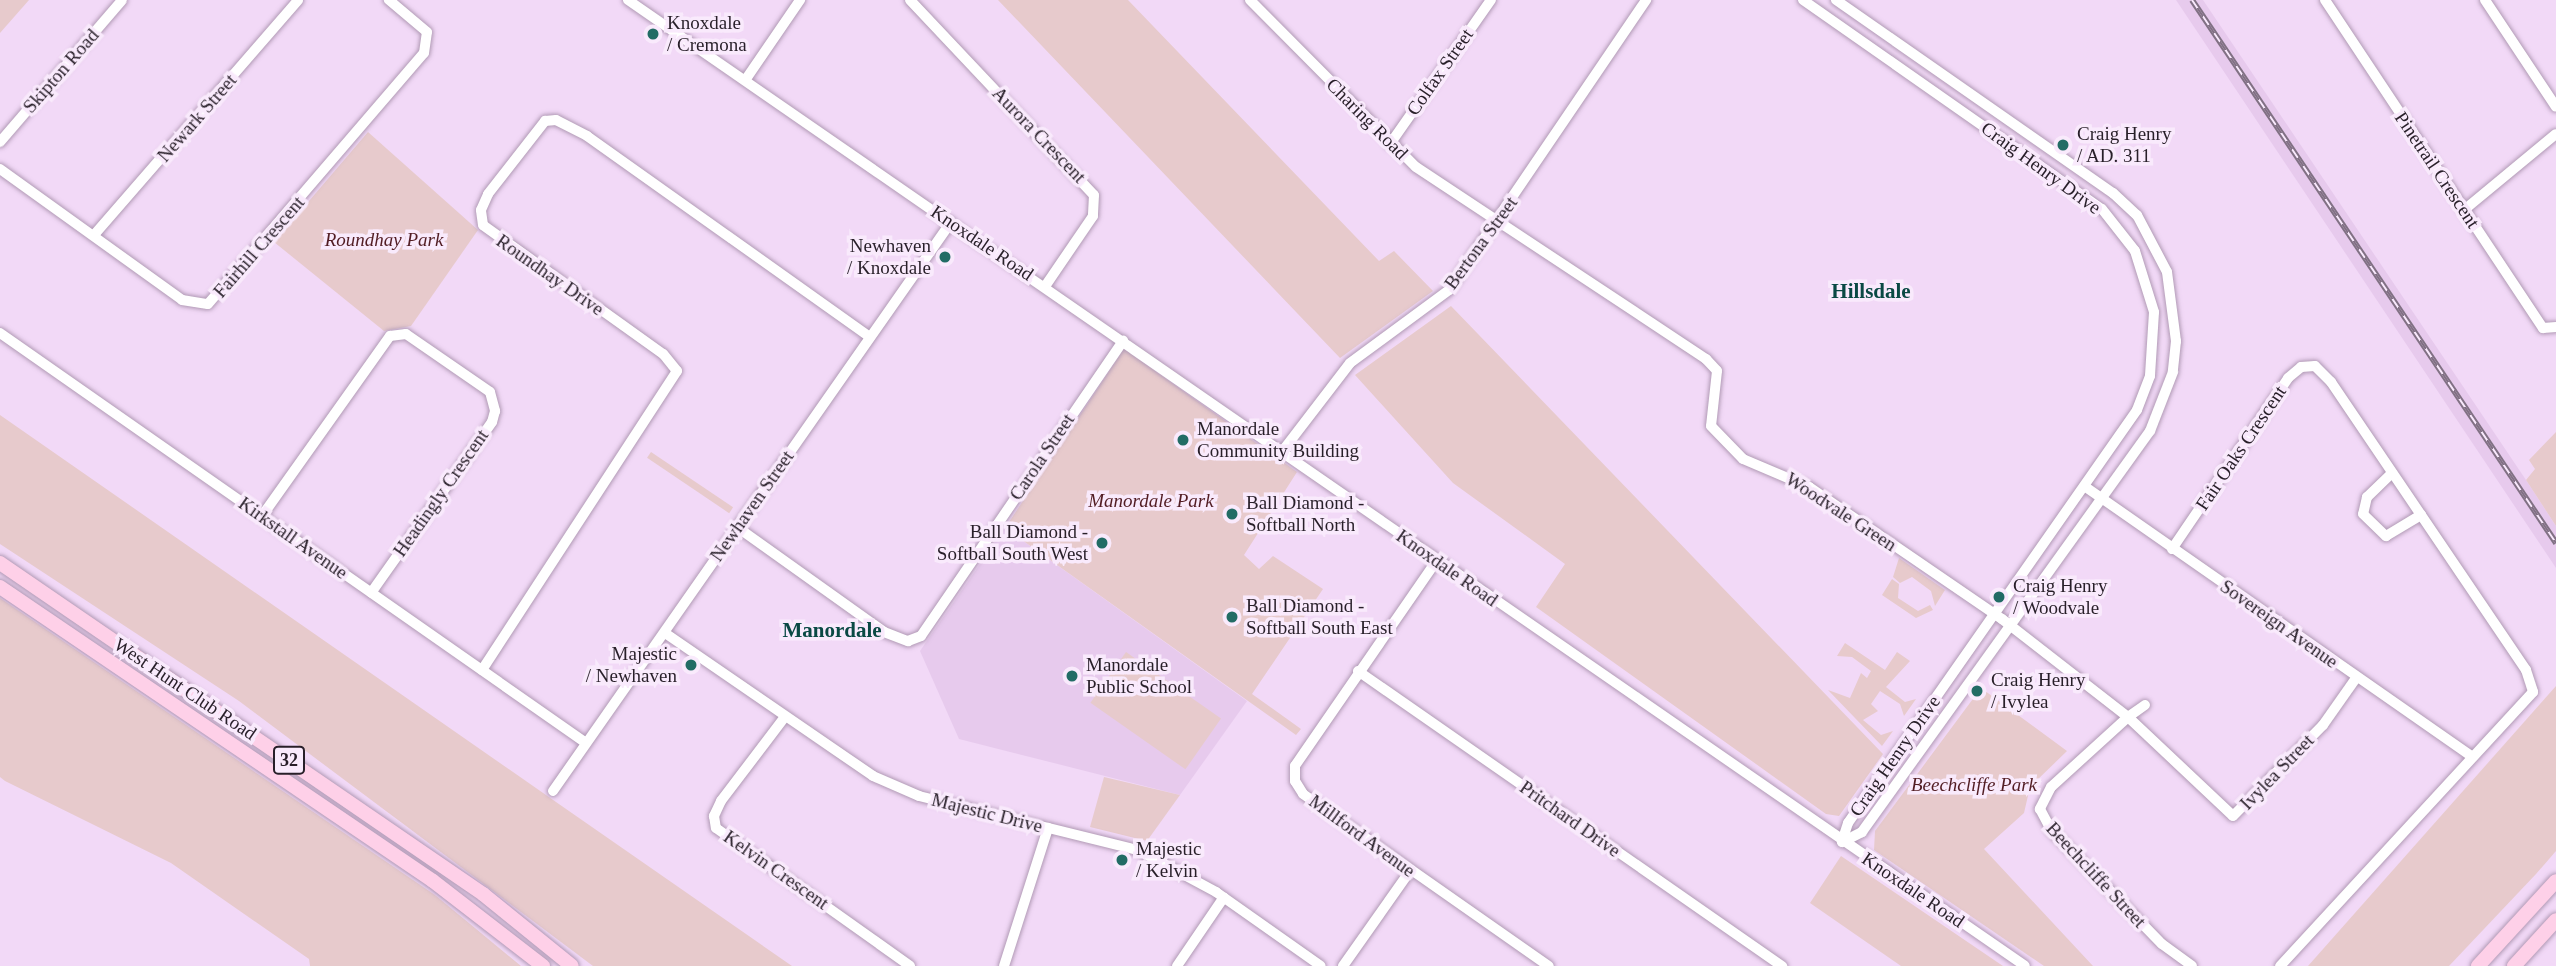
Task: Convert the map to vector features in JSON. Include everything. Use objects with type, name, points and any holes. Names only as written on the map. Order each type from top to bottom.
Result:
[{"type":"main road","name":"West Hunt Club Road","points":[[0,563],[473,886],[572,966]]},
{"type":"main road","name":"West Hunt Club Road","points":[[0,587],[433,881],[543,966]]},
{"type":"main road","points":[[2478,966],[2556,881]]},
{"type":"main road","points":[[2514,966],[2556,920]]},
{"type":"street","name":"Skipton Road","points":[[0,142],[122,0]]},
{"type":"street","name":"Newark Street","points":[[94,235],[298,0]]},
{"type":"street","name":"Fairhill Crescent","points":[[0,169],[182,300],[196,306],[220,295],[424,53],[427,32],[389,0]]},
{"type":"street","points":[[746,79],[800,0]]},
{"type":"street","name":"Aurora Crescent","points":[[911,0],[1094,195],[1093,216],[1046,285]]},
{"type":"street","name":"Charing Road","points":[[1250,0],[1390,144],[1497,223]]},
{"type":"street","name":"Colfax Street","points":[[1390,144],[1491,0]]},
{"type":"street","name":"Bertona Street","points":[[1281,453],[1350,363],[1442,297],[1497,223],[1646,0]]},
{"type":"street","name":"Craig Henry Drive","points":[[1803,0],[2102,209],[2135,251],[2154,312],[2150,376],[2137,410],[2087,488],[1848,823],[1842,842]]},
{"type":"street","name":"Craig Henry Drive","points":[[1836,0],[2113,192],[2137,215],[2162,259],[2176,341],[2173,372],[2150,431],[2012,628],[1861,832],[1842,842]]},
{"type":"street","name":"Pinetrail Crescent","points":[[2325,0],[2543,328],[2556,327]]},
{"type":"street","points":[[2485,0],[2556,107]]},
{"type":"street","name":"Knoxdale Road","points":[[633,1],[1046,285],[1281,453],[1842,842],[2025,966]]},
{"type":"street","name":"Roundhay Drive","points":[[482,670],[677,371],[663,354],[496,239],[481,222],[488,194],[545,121],[556,120],[587,136],[870,337]]},
{"type":"street","points":[[2464,210],[2556,134]]},
{"type":"street","name":"Newhaven Street","points":[[553,791],[951,222]]},
{"type":"street","name":"Woodvale Green","points":[[1497,223],[1706,359],[1717,371],[1711,426],[1743,459],[1809,487],[1996,616]]},
{"type":"street","name":"Kirkstall Avenue","points":[[0,333],[586,743]]},
{"type":"street","name":"Headingly Crescent","points":[[262,516],[390,337],[406,334],[490,392],[495,411],[492,422],[371,593]]},
{"type":"street","name":"Carola Street","points":[[737,527],[884,632],[908,640],[920,636],[1123,341]]},
{"type":"street","name":"Fair Oaks Crescent","points":[[2172,549],[2301,367],[2315,366],[2331,382],[2526,670],[2533,692],[2472,757]]},
{"type":"street","points":[[2392,473],[2367,497],[2363,514],[2386,536],[2421,515]]},
{"type":"street","name":"Sovereign Avenue","points":[[2087,488],[2472,757]]},
{"type":"street","name":"Millford Avenue","points":[[1437,560],[1295,766],[1295,781],[1303,793],[1410,871],[1549,966]]},
{"type":"street","name":"Ivylea Street","points":[[1996,616],[2128,717],[2233,816],[2323,725],[2356,678]]},
{"type":"street","name":"Majestic Drive","points":[[665,633],[784,718],[873,776],[919,796],[1138,850],[1224,897],[1321,966]]},
{"type":"street","name":"Pritchard Drive","points":[[1358,671],[1783,966]]},
{"type":"street","points":[[2128,717],[2145,705]]},
{"type":"street","name":"Beechcliffe Street","points":[[2128,717],[2051,788],[2040,809],[2052,831],[2152,935],[2192,966]]},
{"type":"street","name":"Kelvin Crescent","points":[[784,718],[721,802],[714,816],[716,828],[910,966]]},
{"type":"street","points":[[2280,966],[2472,757]]},
{"type":"street","points":[[1004,966],[1048,828]]},
{"type":"street","points":[[1343,966],[1410,871]]},
{"type":"street","points":[[1177,966],[1224,897]]},
{"type":"shaded area","points":[[2176,0],[2203,0],[2526,480],[2556,526],[2556,568]]},
{"type":"shaded area","name":"Manordale Public School","points":[[1005,528],[1247,701],[1180,795],[959,739],[920,651]]},
{"type":"green space","points":[[0,0],[29,0],[0,33]]},
{"type":"green space","points":[[998,0],[1128,0],[1379,261],[1394,251],[1433,291],[1340,358]]},
{"type":"green space","name":"Roundhay Park","points":[[368,132],[478,230],[411,326],[384,331],[274,242]]},
{"type":"green space","points":[[1451,306],[1883,754],[1839,816],[1826,814],[1536,607],[1565,564],[1453,483],[1355,375]]},
{"type":"green space","name":"Manordale Park","points":[[1124,349],[1297,472],[1244,555],[1259,569],[1273,556],[1323,589],[1252,694],[1301,729],[1296,735],[1005,528]]},
{"type":"green space","points":[[0,415],[792,966],[593,966],[239,701],[0,544]]},
{"type":"green space","points":[[2556,432],[2556,526],[2526,480],[2535,469],[2529,460]]},
{"type":"green space","points":[[651,452],[733,507],[729,513],[647,458]]},
{"type":"green space","points":[[1899,558],[1945,590],[1935,606],[1931,591],[1912,577],[1900,583],[1893,577]]},
{"type":"green space","points":[[1892,579],[1899,584],[1898,598],[1918,611],[1930,605],[1933,610],[1916,618],[1882,595]]},
{"type":"green space","points":[[0,598],[435,895],[521,966],[310,966],[309,959],[171,863],[5,781],[0,777]]},
{"type":"green space","points":[[1845,643],[1885,670],[1897,652],[1910,661],[1886,687],[1905,702],[1916,699],[1904,716],[1900,704],[1880,691],[1871,704],[1878,711],[1863,720],[1881,735],[1893,731],[1882,746],[1828,690],[1850,698],[1861,673],[1867,678],[1871,671],[1852,657],[1837,656]]},
{"type":"green space","points":[[1126,652],[1221,719],[1185,769],[1090,703]]},
{"type":"green space","points":[[2556,686],[2556,851],[2536,874],[2449,966],[2308,966]]},
{"type":"green space","name":"Beechcliffe Park","points":[[1981,688],[2067,751],[2030,787],[2024,813],[1984,849],[2093,966],[2044,966],[1874,850],[1875,831]]},
{"type":"green space","points":[[1104,777],[1180,795],[1147,841],[1090,827]]},
{"type":"green space","points":[[1841,856],[2003,966],[1901,966],[1810,903]]},
{"type":"railway","points":[[2192,0],[2556,543]]},
{"type":"place","name":"Knoxdale / Cremona","points":[[653,34]]},
{"type":"place","name":"Craig Henry / AD. 311","points":[[2063,145]]},
{"type":"place","name":"Newhaven / Knoxdale","points":[[945,257]]},
{"type":"place","name":"Manordale Community Building","points":[[1183,440]]},
{"type":"place","name":"Ball Diamond - Softball North","points":[[1232,514]]},
{"type":"place","name":"Ball Diamond - Softball South West","points":[[1102,543]]},
{"type":"place","name":"Craig Henry / Woodvale","points":[[1999,597]]},
{"type":"place","name":"Ball Diamond - Softball South East","points":[[1232,617]]},
{"type":"place","name":"Majestic / Newhaven","points":[[691,665]]},
{"type":"place","name":"Manordale Public School","points":[[1072,676]]},
{"type":"place","name":"Craig Henry / Ivylea","points":[[1977,691]]},
{"type":"place","name":"Majestic / Kelvin","points":[[1122,860]]},
{"type":"district","name":"Hillsdale","points":[[1871,291]]},
{"type":"district","name":"Manordale","points":[[832,630]]}]
